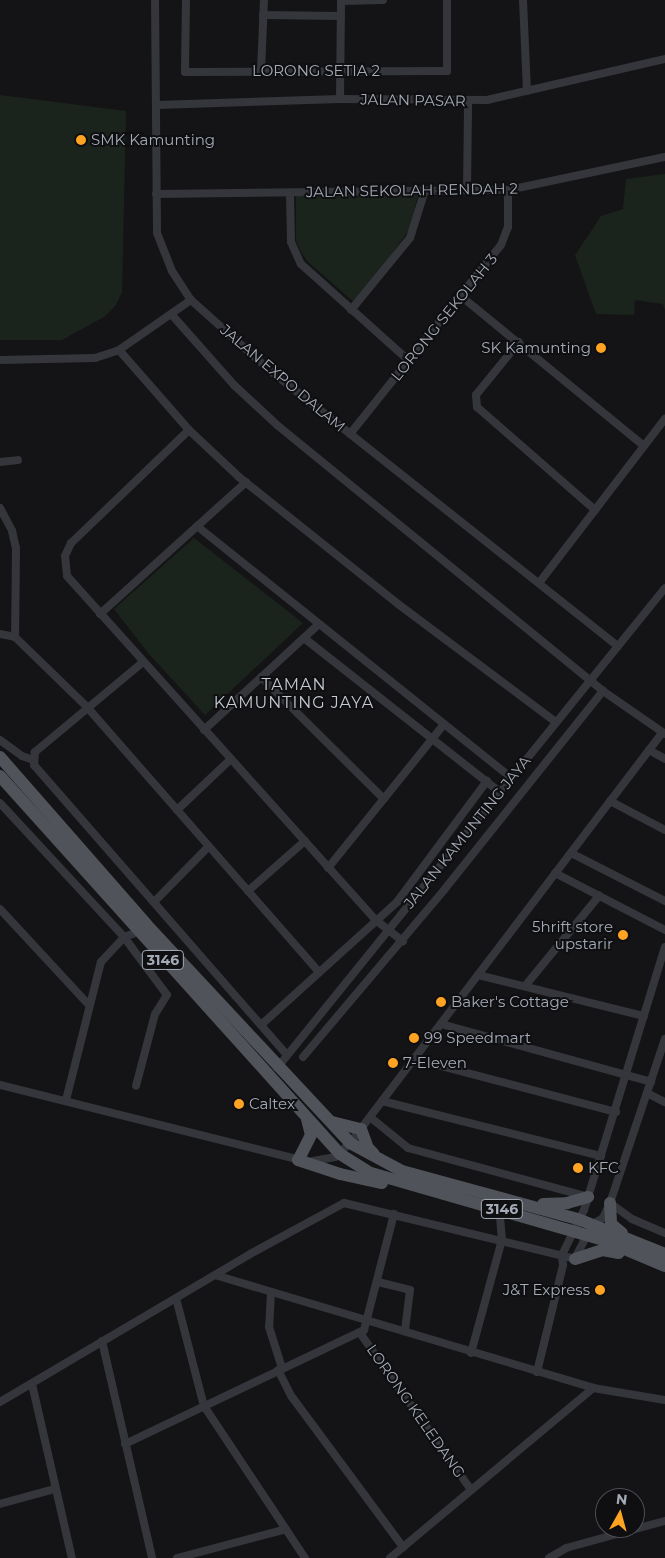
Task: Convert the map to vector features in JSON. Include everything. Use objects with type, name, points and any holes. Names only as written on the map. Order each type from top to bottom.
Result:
[{"type":"main road","name":"3146","points":[[0,757],[138,932],[273,1072],[327,1120],[350,1144],[386,1164],[578,1219],[590,1230],[665,1267]]},
{"type":"main road","name":"3146","points":[[0,776],[64,836],[273,1072],[307,1119],[340,1154],[371,1172],[406,1183],[499,1208],[573,1231],[590,1230],[630,1239],[665,1254]]},
{"type":"main road","points":[[307,1119],[311,1136],[298,1160],[353,1177],[385,1183],[406,1183]]},
{"type":"main road","points":[[327,1120],[339,1126],[361,1129],[368,1148],[386,1164]]},
{"type":"main road","points":[[485,1192],[543,1204],[567,1203],[588,1197]]},
{"type":"main road","points":[[610,1204],[611,1224],[630,1239]]},
{"type":"main road","points":[[568,1257],[602,1250],[665,1267]]},
{"type":"street","name":"JALAN EXPO DALAM","points":[[155,0],[157,233],[162,250],[190,300],[267,368],[618,646]]},
{"type":"street","name":"LORONG SETIA 2","points":[[186,0],[185,72],[447,71],[447,0]]},
{"type":"street","points":[[261,71],[264,0]]},
{"type":"street","points":[[340,100],[342,0],[383,0]]},
{"type":"street","points":[[523,0],[528,91]]},
{"type":"street","points":[[263,15],[341,16]]},
{"type":"street","name":"JALAN PASAR","points":[[157,105],[340,100],[468,102],[528,91],[665,59]]},
{"type":"street","points":[[467,190],[468,102]]},
{"type":"street","name":"JALAN SEKOLAH RENDAH 2","points":[[156,194],[508,190],[665,157]]},
{"type":"street","points":[[351,310],[410,238],[425,190]]},
{"type":"street","name":"LORONG SEKOLAH 3","points":[[350,434],[462,297],[505,237],[508,190]]},
{"type":"street","points":[[290,193],[291,242],[294,253],[301,264],[409,360]]},
{"type":"street","points":[[462,297],[644,446]]},
{"type":"street","points":[[0,360],[76,360],[119,350],[172,316],[190,300]]},
{"type":"street","points":[[0,1085],[66,1100],[298,1160],[327,1160],[340,1154],[350,1144],[610,801],[664,733],[603,691],[277,425],[234,385],[172,316]]},
{"type":"street","points":[[519,342],[476,395],[476,407],[595,510]]},
{"type":"street","points":[[119,350],[189,430],[246,482],[398,604],[556,722]]},
{"type":"street","points":[[539,583],[665,419]]},
{"type":"street","points":[[189,430],[71,543],[65,556],[67,576],[377,922],[403,941]]},
{"type":"street","points":[[0,462],[18,460]]},
{"type":"street","points":[[100,614],[246,482]]},
{"type":"street","points":[[0,508],[12,531],[16,548],[15,637]]},
{"type":"street","points":[[198,526],[511,778]]},
{"type":"street","name":"JALAN KAMUNTING JAYA","points":[[273,1072],[665,588]]},
{"type":"street","points":[[204,730],[319,624]]},
{"type":"street","points":[[0,634],[15,637],[87,707],[319,972]]},
{"type":"street","points":[[304,638],[500,792]]},
{"type":"street","points":[[33,760],[35,752],[143,662]]},
{"type":"street","points":[[261,677],[384,799]]},
{"type":"street","points":[[303,1057],[403,941],[603,691]]},
{"type":"street","points":[[328,868],[444,724]]},
{"type":"street","points":[[0,740],[22,756],[33,760],[40,773],[287,1055]]},
{"type":"street","points":[[649,750],[665,758]]},
{"type":"street","points":[[177,810],[231,759]]},
{"type":"street","points":[[261,1025],[397,902],[487,781]]},
{"type":"street","points":[[610,801],[665,830]]},
{"type":"street","points":[[0,803],[124,937],[167,995],[155,1014],[136,1086]]},
{"type":"street","points":[[248,891],[305,841]]},
{"type":"street","points":[[154,902],[208,847]]},
{"type":"street","points":[[571,853],[665,901]]},
{"type":"street","points":[[555,873],[665,930]]},
{"type":"street","points":[[525,986],[599,896]]},
{"type":"street","points":[[0,909],[88,1004]]},
{"type":"street","points":[[66,1100],[88,1004],[101,962],[124,937],[138,932]]},
{"type":"street","points":[[563,1265],[568,1257],[573,1231],[588,1197],[616,1112],[664,956],[665,946]]},
{"type":"street","points":[[478,975],[644,1016]]},
{"type":"street","points":[[441,1024],[651,1082]]},
{"type":"street","points":[[537,1372],[563,1265],[590,1230],[603,1218],[610,1204],[665,1039]]},
{"type":"street","points":[[414,1059],[616,1112]]},
{"type":"street","points":[[647,1093],[665,1102]]},
{"type":"street","points":[[382,1101],[601,1156]]},
{"type":"street","points":[[370,1117],[408,1148],[588,1197]]},
{"type":"street","points":[[0,1402],[338,1205],[353,1204],[568,1257]]},
{"type":"street","points":[[610,1204],[632,1219],[665,1233]]},
{"type":"street","points":[[471,1353],[502,1240],[499,1208]]},
{"type":"street","points":[[125,1444],[280,1369],[360,1333],[369,1320],[394,1214]]},
{"type":"street","points":[[215,1275],[405,1330],[471,1353],[593,1388],[665,1400]]},
{"type":"street","points":[[378,1282],[410,1290],[405,1330]]},
{"type":"street","points":[[270,1292],[269,1328],[280,1369],[292,1397],[403,1547]]},
{"type":"street","points":[[176,1298],[204,1406],[283,1530],[305,1558]]},
{"type":"street","name":"LORONG KELEDANG","points":[[360,1333],[471,1490]]},
{"type":"street","points":[[102,1341],[152,1558]]},
{"type":"street","points":[[32,1384],[72,1558]]},
{"type":"street","points":[[390,1558],[593,1388]]},
{"type":"street","points":[[0,1504],[55,1489]]},
{"type":"street","points":[[549,1558],[566,1548],[665,1522]]},
{"type":"street","points":[[177,1558],[202,1555],[283,1530]]},
{"type":"shaded area","points":[[0,95],[126,111],[122,292],[116,305],[104,317],[62,340],[0,340]]},
{"type":"shaded area","points":[[665,174],[665,310],[663,304],[635,300],[634,315],[596,314],[575,255],[601,216],[623,209],[626,179]]},
{"type":"shaded area","points":[[296,195],[418,195],[409,230],[356,304],[308,262],[301,252],[296,241]]},
{"type":"shaded area","points":[[194,538],[303,623],[205,715],[149,654],[114,609]]},
{"type":"place","name":"SMK Kamunting","points":[[81,140]]},
{"type":"place","name":"SK Kamunting","points":[[601,348]]},
{"type":"place","name":"5hrift store upstarir","points":[[623,935]]},
{"type":"place","name":"Baker's Cottage","points":[[441,1002]]},
{"type":"place","name":"99 Speedmart","points":[[414,1038]]},
{"type":"place","name":"7-Eleven","points":[[393,1063]]},
{"type":"place","name":"Caltex","points":[[239,1104]]},
{"type":"place","name":"KFC","points":[[578,1168]]},
{"type":"place","name":"J&T Express","points":[[600,1290]]},
{"type":"district","name":"TAMAN KAMUNTING JAYA","points":[[294,694]]}]
